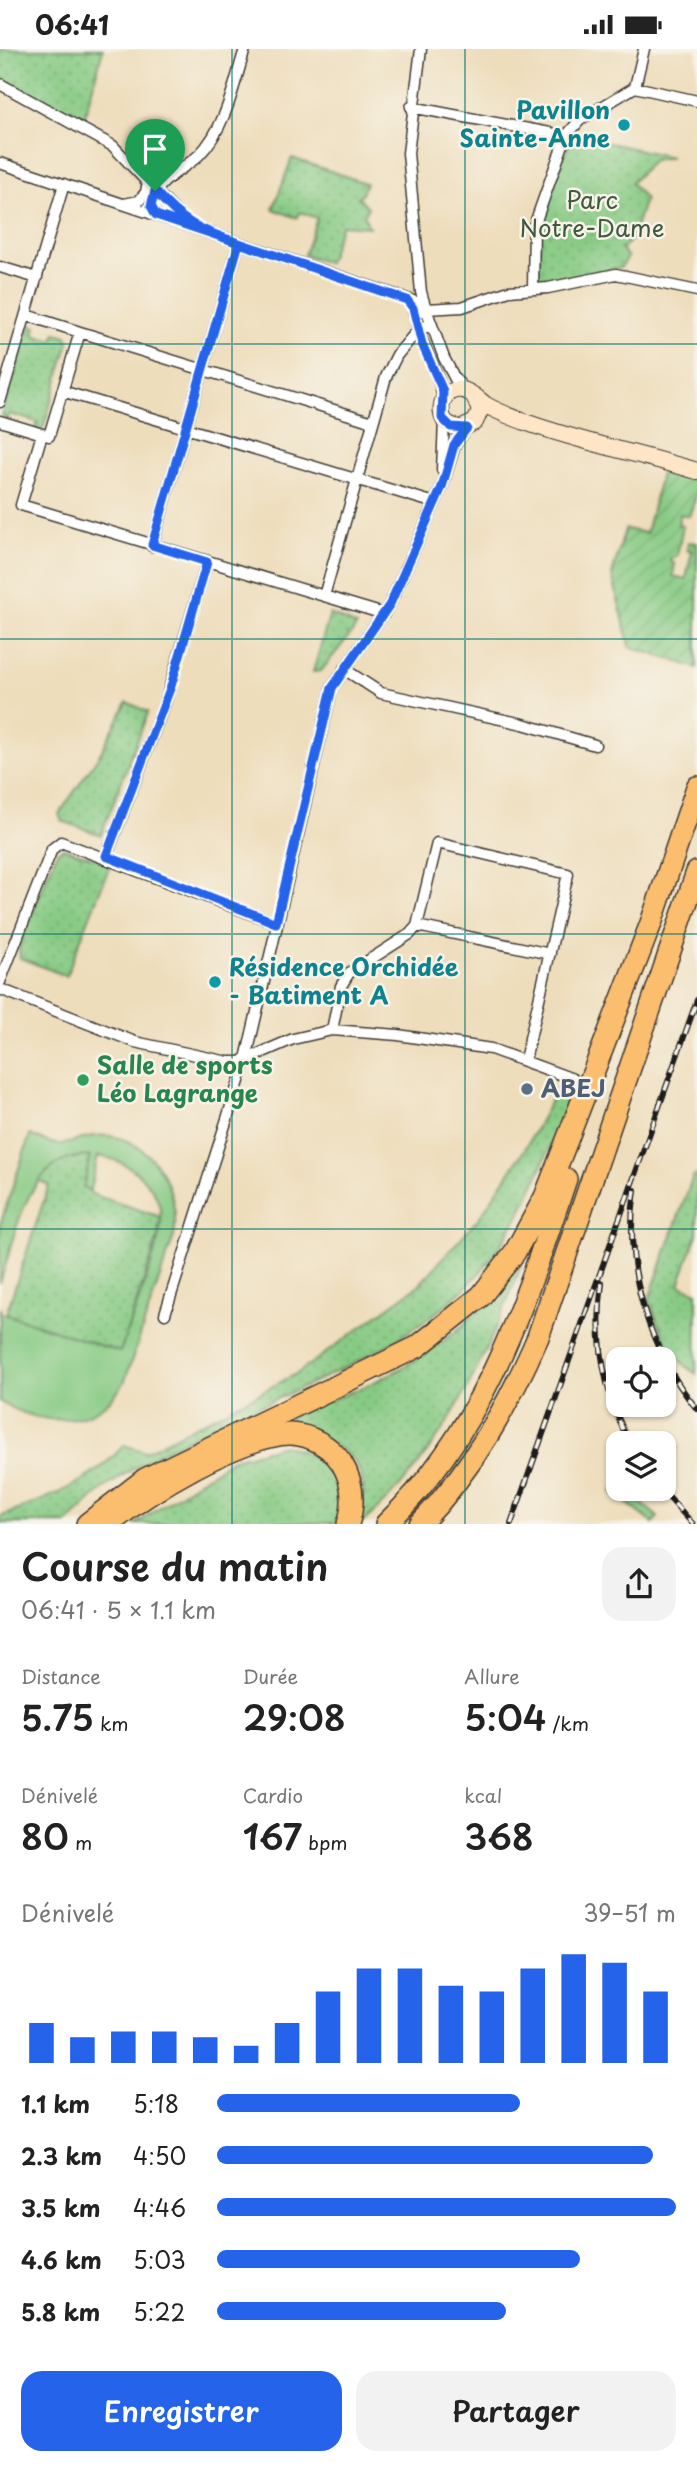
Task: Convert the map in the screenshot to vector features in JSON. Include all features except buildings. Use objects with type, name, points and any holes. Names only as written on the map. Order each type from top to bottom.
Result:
[{"type":"highway","points":[[386,1524],[447,1455],[485,1390],[519,1315],[581,1121],[697,787]]},
{"type":"highway","points":[[425,1519],[479,1450],[520,1376],[558,1284],[697,872]]},
{"type":"highway","points":[[87,1524],[145,1479],[251,1425],[393,1360],[417,1347],[467,1310],[500,1273],[531,1226],[581,1121]]},
{"type":"highway","points":[[110,1524],[148,1495],[212,1460],[256,1441],[288,1434],[320,1443],[339,1460],[347,1472],[352,1493],[348,1524]]},
{"type":"street","points":[[156,215],[151,206],[155,191],[199,155],[211,139],[227,106],[245,49]]},
{"type":"street","points":[[421,49],[411,107],[409,183],[421,292],[418,330],[443,391],[442,467],[435,503]]},
{"type":"street","points":[[635,87],[644,49]]},
{"type":"street","points":[[0,84],[106,141],[148,181],[176,215],[202,231]]},
{"type":"street","points":[[533,289],[534,226],[566,136],[580,120],[635,87],[697,101]]},
{"type":"street","points":[[411,107],[566,136]]},
{"type":"street","points":[[0,163],[419,303],[420,311],[433,329],[455,379],[492,408],[526,422],[697,471]]},
{"type":"street","points":[[121,204],[139,201],[146,192],[148,181]]},
{"type":"street","points":[[0,402],[4,374],[26,316],[64,184]]},
{"type":"street","points":[[152,545],[239,243]]},
{"type":"street","points":[[0,267],[37,278]]},
{"type":"street","points":[[420,311],[462,307],[509,291],[616,274],[697,291]]},
{"type":"street","points":[[26,316],[373,422]]},
{"type":"street","points":[[324,596],[391,365],[418,330],[426,326],[433,329]]},
{"type":"street","points":[[0,421],[49,436],[80,332]]},
{"type":"street","points":[[62,391],[435,503]]},
{"type":"street","points":[[442,402],[450,392],[470,393]]},
{"type":"street","points":[[164,1314],[246,1059],[327,703],[332,688],[344,669],[384,614],[435,503],[454,445],[471,425],[480,407],[470,393]]},
{"type":"street","points":[[444,420],[454,428],[494,417],[526,422]]},
{"type":"street","points":[[42,434],[21,506],[384,614]]},
{"type":"street","points":[[106,856],[168,693],[207,562]]},
{"type":"street","points":[[344,669],[381,693],[523,724],[595,745]]},
{"type":"street","points":[[0,982],[54,845],[65,842],[276,923]]},
{"type":"street","points":[[332,1030],[341,986],[349,973],[410,934],[417,926],[437,843],[568,874],[525,1060]]},
{"type":"street","points":[[417,926],[550,954]]},
{"type":"street","points":[[0,989],[135,1042],[228,1062],[246,1059],[293,1039],[332,1030],[398,1035],[491,1049],[573,1079]]},
{"type":"green space","points":[[0,49],[103,49],[83,122],[0,78]]},
{"type":"green space","name":"Parc Notre-Dame","points":[[575,135],[671,157],[653,160],[631,183],[645,199],[632,239],[621,249],[628,257],[621,267],[548,283],[538,275],[543,221],[558,167]]},
{"type":"green space","points":[[292,158],[366,183],[358,197],[368,207],[364,216],[369,227],[341,225],[328,263],[304,255],[317,218],[300,212],[297,218],[273,209]]},
{"type":"green space","points":[[30,325],[36,327],[34,335],[53,340],[56,333],[67,336],[69,342],[43,429],[35,430],[38,422],[9,414],[7,421],[2,414]]},
{"type":"green space","points":[[662,470],[697,480],[697,493],[689,516],[680,514],[678,525],[683,526],[677,557],[671,558],[670,561],[675,564],[673,576],[686,579],[692,551],[687,550],[688,542],[697,543],[697,668],[630,647],[612,575],[625,529],[646,533]]},
{"type":"green space","points":[[330,614],[357,626],[321,671],[313,672]]},
{"type":"green space","points":[[127,702],[148,712],[101,835],[62,821],[59,814],[100,754]]},
{"type":"green space","points":[[63,848],[111,863],[66,976],[20,958],[19,947],[57,852]]},
{"type":"green space","points":[[558,1087],[571,1093],[539,1172],[514,1224],[482,1270],[462,1291],[422,1323],[379,1350],[334,1373],[194,1436],[149,1460],[101,1491],[67,1523],[0,1523],[0,1517],[82,1480],[111,1459],[124,1445],[145,1452],[298,1373],[419,1285],[479,1218],[525,1149]]},
{"type":"green space","points":[[30,1135],[58,1144],[96,1136],[110,1136],[126,1141],[140,1149],[162,1173],[173,1204],[174,1236],[124,1383],[112,1398],[98,1409],[67,1419],[34,1416],[0,1402],[0,1307],[1,1313],[120,1352],[156,1248],[160,1232],[160,1207],[149,1186],[132,1169],[121,1163],[98,1156],[90,1190],[83,1188],[90,1156],[68,1159],[51,1168],[37,1183],[27,1201],[0,1283],[0,1225]]},
{"type":"green space","points":[[90,1156],[84,1188],[94,1195],[161,1217],[158,1237],[120,1352],[6,1314],[49,1185],[37,1180],[61,1162]]},
{"type":"green space","points":[[697,1175],[697,1234],[679,1285],[697,1292],[696,1374],[676,1356],[676,1347],[670,1347],[649,1299],[693,1176]]},
{"type":"green space","points":[[524,1259],[478,1367],[439,1435],[391,1496],[362,1523],[356,1523],[362,1501],[363,1483],[359,1469],[351,1457],[325,1440],[290,1425],[285,1420],[359,1389],[417,1360],[473,1316]]},
{"type":"green space","points":[[283,1445],[311,1455],[331,1471],[340,1493],[337,1523],[135,1524],[231,1460]]},
{"type":"green space","points":[[624,1501],[639,1501],[658,1517],[653,1523]]},
{"type":"railway","points":[[511,1524],[697,1000]]},
{"type":"railway","points":[[635,1190],[633,1248],[643,1306],[665,1361],[697,1409]]},
{"type":"railway","points":[[602,1283],[600,1346],[608,1386],[624,1431]]},
{"type":"railway","points":[[672,1501],[693,1524]]},
{"type":"place","name":"Pavillon Sainte-Anne","points":[[624,125]]},
{"type":"place","name":"Résidence Orchidée - Batiment A","points":[[215,982]]},
{"type":"place","name":"Salle de sports Léo Lagrange","points":[[83,1080]]},
{"type":"place","name":"ABEJ","points":[[527,1089]]},
{"type":"route","points":[[155,191],[151,206],[156,215],[202,231],[239,243],[407,300],[413,308],[422,344],[443,391],[442,418],[451,427],[467,428],[457,438],[442,487],[390,604],[332,688],[276,923],[106,856],[171,686],[207,562],[152,545],[239,243],[190,225],[176,215],[155,191]]}]
